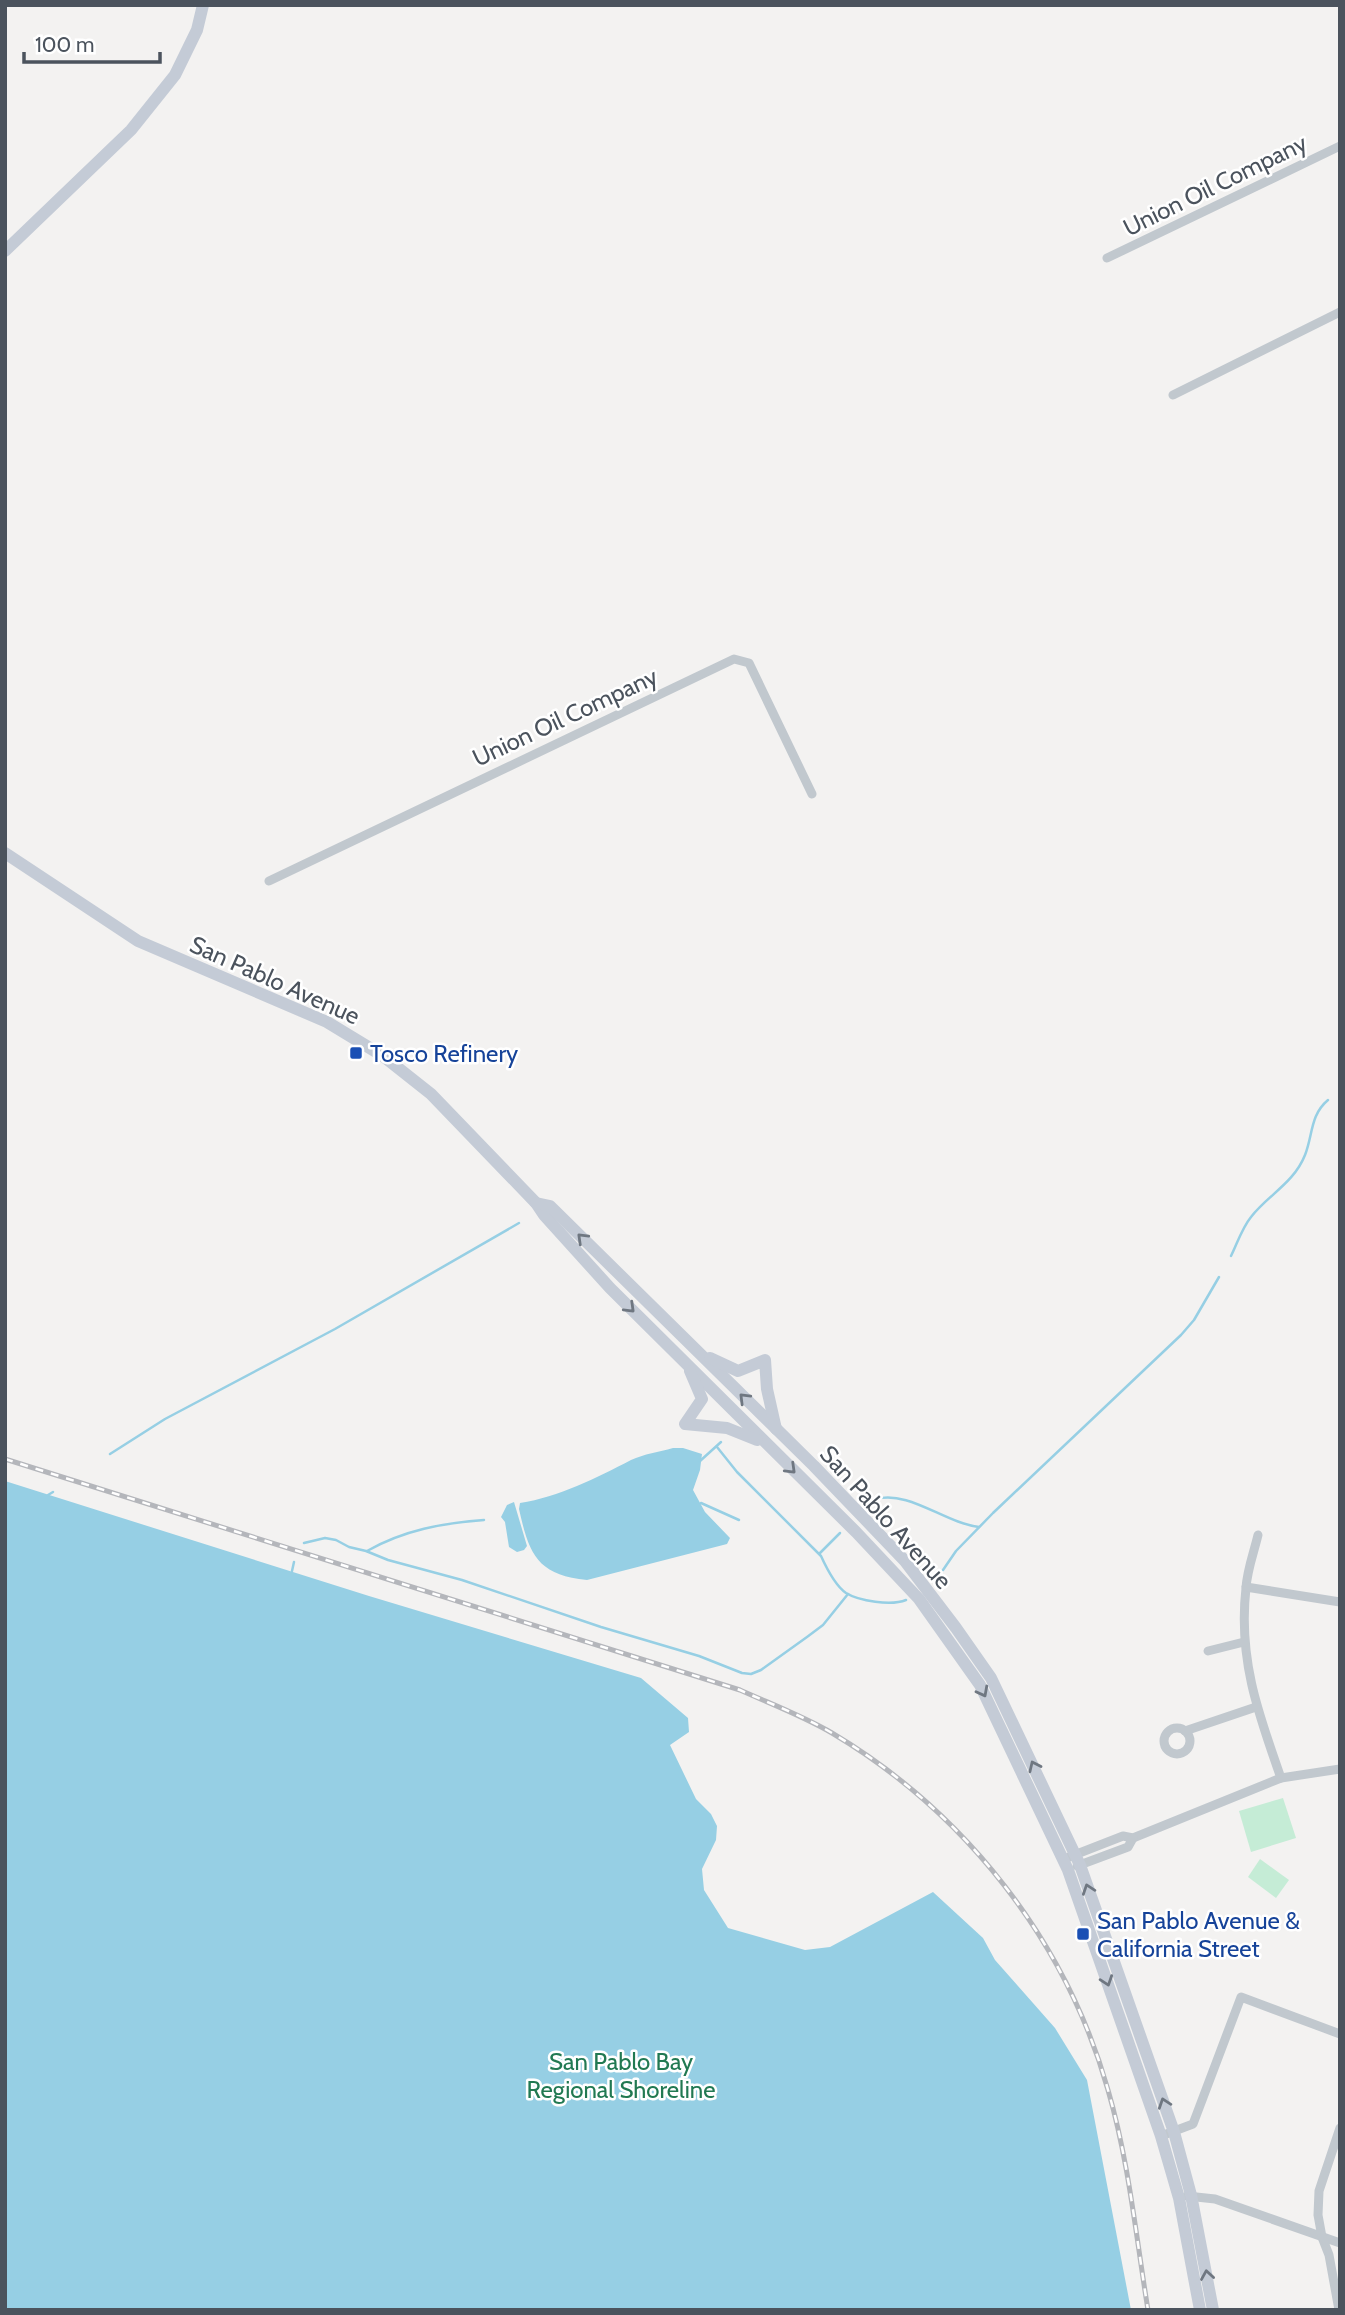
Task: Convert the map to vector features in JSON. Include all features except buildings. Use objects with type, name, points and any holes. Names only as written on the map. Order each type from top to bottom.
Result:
[{"type":"main road","points":[[5,251],[131,130],[175,75],[197,30],[204,5]]},
{"type":"main road","name":"San Pablo Avenue","points":[[5,853],[138,941],[327,1022],[383,1056],[431,1094],[536,1203],[544,1216],[610,1288],[919,1599],[980,1685],[1072,1862]]},
{"type":"main road","name":"San Pablo Avenue","points":[[536,1203],[550,1206],[776,1429],[905,1561],[991,1678],[1072,1862],[1168,2134],[1213,2310]]},
{"type":"main road","points":[[697,1352],[738,1371],[765,1360],[766,1389],[776,1429]]},
{"type":"main road","points":[[686,1363],[702,1399],[685,1424],[727,1428],[764,1443]]},
{"type":"main road","name":"San Pablo Avenue","points":[[1185,2197],[1200,2310]]},
{"type":"street","name":"Union Oil Company","points":[[1107,258],[1340,146]]},
{"type":"street","points":[[1173,395],[1340,312]]},
{"type":"street","name":"Union Oil Company","points":[[269,881],[734,659],[748,663],[812,794]]},
{"type":"street","points":[[1258,1535],[1245,1587],[1244,1642],[1256,1707],[1281,1778]]},
{"type":"street","points":[[1245,1587],[1340,1602]]},
{"type":"street","points":[[1208,1651],[1244,1642]]},
{"type":"street","points":[[1185,1731],[1256,1707]]},
{"type":"street","points":[[1072,1862],[1128,1847],[1133,1838],[1281,1778],[1340,1769]]},
{"type":"street","points":[[1168,2134],[1193,2124],[1241,1997],[1340,2034]]},
{"type":"street","points":[[1338,2308],[1329,2255],[1318,2215],[1319,2191],[1340,2128]]},
{"type":"street","points":[[1185,2197],[1214,2199],[1340,2243]]},
{"type":"green space","points":[[1283,1798],[1296,1838],[1251,1852],[1239,1811]]},
{"type":"green space","points":[[1260,1859],[1289,1880],[1276,1898],[1248,1877]]},
{"type":"water","points":[[673,1448],[702,1454],[693,1490],[705,1512],[730,1538],[727,1544],[587,1580],[557,1573],[538,1560],[527,1538],[519,1509],[520,1503],[563,1492],[636,1458]]},
{"type":"water","points":[[5,1481],[369,1596],[641,1678],[688,1718],[689,1732],[670,1745],[696,1799],[711,1814],[717,1826],[716,1840],[702,1869],[704,1890],[728,1928],[805,1950],[830,1947],[933,1892],[983,1938],[995,1960],[1055,2028],[1087,2080],[1131,2310],[5,2310]]},
{"type":"water","points":[[514,1502],[527,1546],[517,1552],[509,1547],[505,1522],[501,1517],[507,1505]]},
{"type":"waterway","points":[[1231,1256],[1251,1217],[1288,1181],[1300,1165],[1308,1148],[1318,1112],[1328,1100]]},
{"type":"waterway","points":[[110,1454],[165,1419],[335,1329],[519,1223]]},
{"type":"waterway","points":[[943,1570],[956,1551],[993,1513],[1181,1335],[1194,1320],[1219,1277]]},
{"type":"waterway","points":[[700,1461],[721,1442]]},
{"type":"waterway","points":[[717,1447],[737,1472],[821,1556],[842,1590],[875,1602],[906,1600]]},
{"type":"waterway","points":[[48,1495],[53,1492]]},
{"type":"waterway","points":[[876,1499],[901,1499],[953,1520],[979,1527]]},
{"type":"waterway","points":[[701,1503],[739,1520]]},
{"type":"waterway","points":[[367,1551],[424,1529],[484,1520]]},
{"type":"waterway","points":[[820,1553],[840,1533]]},
{"type":"waterway","points":[[304,1543],[325,1538],[336,1540],[388,1560],[462,1580],[751,1674],[761,1670],[823,1625],[848,1594]]},
{"type":"waterway","points":[[292,1571],[294,1562]]},
{"type":"railway","points":[[5,1459],[740,1690],[821,1727],[880,1765],[925,1801],[967,1841],[1004,1885],[1037,1932],[1066,1982],[1090,2035],[1115,2117],[1127,2172],[1148,2310]]},
{"type":"place","name":"Tosco Refinery","points":[[356,1053]]},
{"type":"place","name":"San Pablo Avenue & California Street","points":[[1083,1934]]},
{"type":"park label","name":"San Pablo Bay Regional Shoreline","points":[[621,2075]]}]
